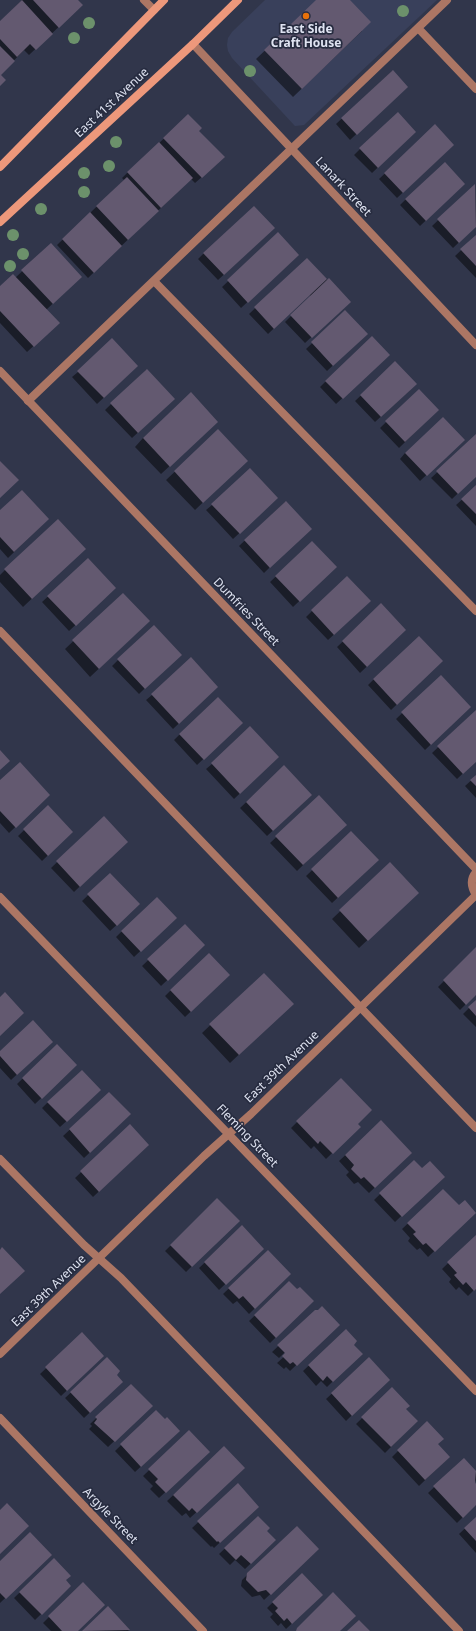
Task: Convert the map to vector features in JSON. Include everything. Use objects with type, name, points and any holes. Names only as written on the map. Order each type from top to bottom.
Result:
[{"type":"main road","points":[[0,167],[164,0]]},
{"type":"main road","name":"East 41st Avenue","points":[[0,222],[193,44],[238,0]]},
{"type":"street","points":[[144,0],[154,10]]},
{"type":"street","points":[[28,401],[447,0]]},
{"type":"street","points":[[418,28],[476,88]]},
{"type":"street","name":"Lanark Street","points":[[193,44],[291,150],[476,345]]},
{"type":"street","points":[[154,281],[476,611]]},
{"type":"street","name":"Dumfries Street","points":[[0,371],[476,870]]},
{"type":"street","points":[[0,631],[476,1128]]},
{"type":"street","points":[[476,870],[472,880],[472,885],[476,895]]},
{"type":"street","name":"East 39th Avenue","points":[[0,1354],[228,1134],[251,1114],[476,895]]},
{"type":"street","name":"Fleming Street","points":[[0,897],[476,1391]]},
{"type":"street","points":[[0,1159],[84,1245],[121,1278],[459,1631]]},
{"type":"street","name":"Argyle Street","points":[[0,1418],[203,1631]]},
{"type":"shaded area","points":[[265,0],[437,0],[304,125],[295,126],[232,58],[228,51],[228,38],[232,32]]},
{"type":"building","points":[[22,0],[53,34],[36,50],[30,44],[17,57],[0,39],[0,21]]},
{"type":"building","points":[[33,0],[78,0],[83,5],[59,28]]},
{"type":"building","points":[[316,0],[350,0],[371,22],[302,89],[264,50]]},
{"type":"building","points":[[0,46],[15,61],[1,75],[6,80],[0,86]]},
{"type":"building","points":[[393,70],[408,87],[357,135],[341,118]]},
{"type":"building","points":[[398,112],[416,132],[378,168],[359,148]]},
{"type":"building","points":[[188,114],[202,128],[199,131],[225,157],[202,178],[163,138]]},
{"type":"building","points":[[435,124],[454,145],[403,193],[384,173]]},
{"type":"building","points":[[159,142],[193,178],[161,208],[127,172]]},
{"type":"building","points":[[445,162],[465,184],[426,221],[405,199]]},
{"type":"building","points":[[127,177],[159,211],[128,240],[96,206]]},
{"type":"building","points":[[475,184],[476,227],[459,243],[437,219]]},
{"type":"building","points":[[254,206],[275,228],[224,275],[203,253]]},
{"type":"building","points":[[90,212],[122,246],[94,273],[62,239]]},
{"type":"building","points":[[278,232],[299,255],[248,303],[227,280]]},
{"type":"building","points":[[476,235],[476,266],[460,249]]},
{"type":"building","points":[[51,243],[82,277],[53,304],[21,270]]},
{"type":"building","points":[[307,258],[327,279],[274,329],[254,307]]},
{"type":"building","points":[[13,274],[60,323],[34,347],[0,311],[0,286]]},
{"type":"building","points":[[329,278],[351,302],[312,338],[290,315]]},
{"type":"building","points":[[345,310],[368,334],[333,366],[311,342]]},
{"type":"building","points":[[372,336],[390,355],[343,399],[325,381]]},
{"type":"building","points":[[112,338],[138,366],[104,398],[77,371]]},
{"type":"building","points":[[395,361],[417,384],[381,417],[360,395]]},
{"type":"building","points":[[147,369],[175,399],[138,433],[110,403]]},
{"type":"building","points":[[419,389],[439,410],[405,442],[385,421]]},
{"type":"building","points":[[191,392],[218,422],[170,467],[143,438]]},
{"type":"building","points":[[443,417],[465,440],[427,476],[405,453]]},
{"type":"building","points":[[218,429],[248,461],[203,503],[174,471]]},
{"type":"building","points":[[476,434],[476,477],[458,494],[436,471]]},
{"type":"building","points":[[0,461],[19,480],[0,498]]},
{"type":"building","points":[[250,468],[278,498],[240,534],[211,504]]},
{"type":"building","points":[[476,485],[476,514],[461,499]]},
{"type":"building","points":[[22,490],[49,519],[14,552],[0,537],[0,510]]},
{"type":"building","points":[[286,501],[312,529],[270,568],[244,540]]},
{"type":"building","points":[[58,519],[86,549],[32,599],[4,569]]},
{"type":"building","points":[[312,541],[337,567],[300,602],[275,576]]},
{"type":"building","points":[[88,558],[116,588],[76,626],[47,596]]},
{"type":"building","points":[[347,576],[371,601],[334,635],[311,610]]},
{"type":"building","points":[[123,593],[150,621],[99,669],[72,640]]},
{"type":"building","points":[[381,603],[406,630],[367,667],[342,641]]},
{"type":"building","points":[[154,625],[182,655],[145,689],[117,659]]},
{"type":"building","points":[[419,636],[443,661],[397,705],[373,679]]},
{"type":"building","points":[[191,657],[218,687],[179,724],[151,694]]},
{"type":"building","points":[[441,675],[471,707],[431,745],[401,712]]},
{"type":"building","points":[[218,697],[243,723],[204,760],[179,734]]},
{"type":"building","points":[[476,710],[476,762],[463,774],[437,746]]},
{"type":"building","points":[[250,726],[279,757],[240,794],[211,763]]},
{"type":"building","points":[[0,750],[10,761],[0,770]]},
{"type":"building","points":[[20,762],[50,795],[16,828],[0,811],[0,780]]},
{"type":"building","points":[[284,765],[312,795],[273,831],[246,802]]},
{"type":"building","points":[[476,775],[476,786],[470,780]]},
{"type":"building","points":[[319,795],[347,825],[303,865],[275,836]]},
{"type":"building","points":[[48,805],[73,832],[48,856],[23,829]]},
{"type":"building","points":[[104,816],[128,842],[80,887],[56,861]]},
{"type":"building","points":[[351,831],[379,860],[338,898],[311,869]]},
{"type":"building","points":[[390,862],[419,893],[368,941],[339,910]]},
{"type":"building","points":[[110,873],[140,904],[117,926],[87,894]]},
{"type":"building","points":[[157,897],[177,918],[141,952],[121,931]]},
{"type":"building","points":[[185,924],[205,945],[168,981],[147,959]]},
{"type":"building","points":[[476,947],[476,995],[466,1005],[443,980]]},
{"type":"building","points":[[209,953],[230,975],[191,1012],[170,990]]},
{"type":"building","points":[[264,973],[294,1004],[239,1055],[209,1024]]},
{"type":"building","points":[[5,992],[24,1013],[0,1036],[0,997]]},
{"type":"building","points":[[476,1000],[476,1016],[468,1007]]},
{"type":"building","points":[[33,1020],[53,1042],[17,1075],[0,1056],[0,1051]]},
{"type":"building","points":[[57,1044],[77,1065],[42,1099],[22,1078]]},
{"type":"building","points":[[82,1070],[101,1090],[67,1122],[47,1102]]},
{"type":"building","points":[[341,1078],[372,1110],[358,1124],[361,1127],[333,1154],[320,1141],[318,1144],[296,1121]]},
{"type":"building","points":[[109,1092],[131,1114],[90,1153],[69,1129]]},
{"type":"building","points":[[381,1120],[412,1153],[375,1188],[364,1177],[361,1179],[351,1169],[354,1165],[345,1155]]},
{"type":"building","points":[[130,1124],[149,1145],[99,1192],[80,1171]]},
{"type":"building","points":[[414,1160],[422,1168],[430,1161],[445,1177],[402,1217],[379,1193]]},
{"type":"building","points":[[443,1189],[459,1205],[465,1200],[476,1213],[435,1252],[426,1243],[423,1245],[413,1234],[416,1232],[407,1223]]},
{"type":"building","points":[[217,1198],[240,1221],[192,1267],[170,1245]]},
{"type":"building","points":[[242,1225],[264,1249],[226,1285],[204,1262]]},
{"type":"building","points":[[476,1235],[476,1289],[474,1291],[466,1282],[463,1285],[454,1275],[457,1273],[447,1262]]},
{"type":"building","points":[[2,1247],[25,1271],[0,1294],[0,1250]]},
{"type":"building","points":[[268,1250],[291,1274],[255,1309],[243,1296],[239,1299],[228,1288]]},
{"type":"building","points":[[289,1281],[297,1289],[300,1287],[314,1301],[276,1338],[254,1315]]},
{"type":"building","points":[[322,1306],[340,1325],[297,1366],[293,1362],[290,1364],[282,1356],[285,1353],[277,1345],[315,1310],[318,1310]]},
{"type":"building","points":[[346,1329],[357,1341],[354,1345],[363,1354],[333,1382],[327,1376],[323,1381],[308,1365]]},
{"type":"building","points":[[82,1332],[104,1356],[67,1391],[45,1367]]},
{"type":"building","points":[[107,1357],[120,1371],[117,1375],[123,1382],[90,1413],[70,1392]]},
{"type":"building","points":[[369,1357],[390,1380],[352,1416],[331,1393]]},
{"type":"building","points":[[131,1384],[153,1406],[115,1442],[94,1423],[97,1419],[95,1417]]},
{"type":"building","points":[[392,1387],[410,1406],[406,1409],[418,1421],[391,1447],[361,1417]]},
{"type":"building","points":[[156,1410],[165,1419],[167,1417],[180,1431],[141,1467],[120,1444]]},
{"type":"building","points":[[427,1421],[444,1439],[438,1444],[450,1457],[425,1480],[397,1450]]},
{"type":"building","points":[[189,1430],[210,1452],[166,1493],[155,1482],[158,1479],[148,1469]]},
{"type":"building","points":[[224,1446],[245,1468],[197,1513],[192,1508],[189,1511],[173,1495]]},
{"type":"building","points":[[464,1458],[476,1471],[476,1505],[463,1518],[433,1486]]},
{"type":"building","points":[[238,1483],[259,1507],[220,1543],[218,1541],[217,1542],[197,1521]]},
{"type":"building","points":[[7,1503],[29,1526],[0,1554],[0,1510]]},
{"type":"building","points":[[258,1516],[270,1528],[267,1531],[276,1540],[251,1564],[241,1555],[236,1560],[224,1548]]},
{"type":"building","points":[[476,1517],[476,1541],[464,1528]]},
{"type":"building","points":[[297,1526],[319,1549],[271,1595],[266,1590],[258,1592],[246,1580],[247,1573]]},
{"type":"building","points":[[30,1532],[52,1555],[6,1599],[0,1593],[0,1561]]},
{"type":"building","points":[[54,1558],[71,1576],[66,1580],[71,1586],[42,1615],[19,1592]]},
{"type":"building","points":[[302,1573],[323,1595],[292,1624],[287,1618],[284,1621],[275,1611],[278,1608],[272,1602]]},
{"type":"building","points":[[83,1582],[105,1605],[78,1631],[62,1631],[48,1616]]},
{"type":"building","points":[[333,1592],[356,1616],[340,1631],[296,1631],[297,1628]]},
{"type":"building","points":[[108,1606],[130,1630],[82,1631]]},
{"type":"building","points":[[359,1620],[370,1631],[347,1631]]},
{"type":"place","name":"East Side Craft House","points":[[306,16]]}]
